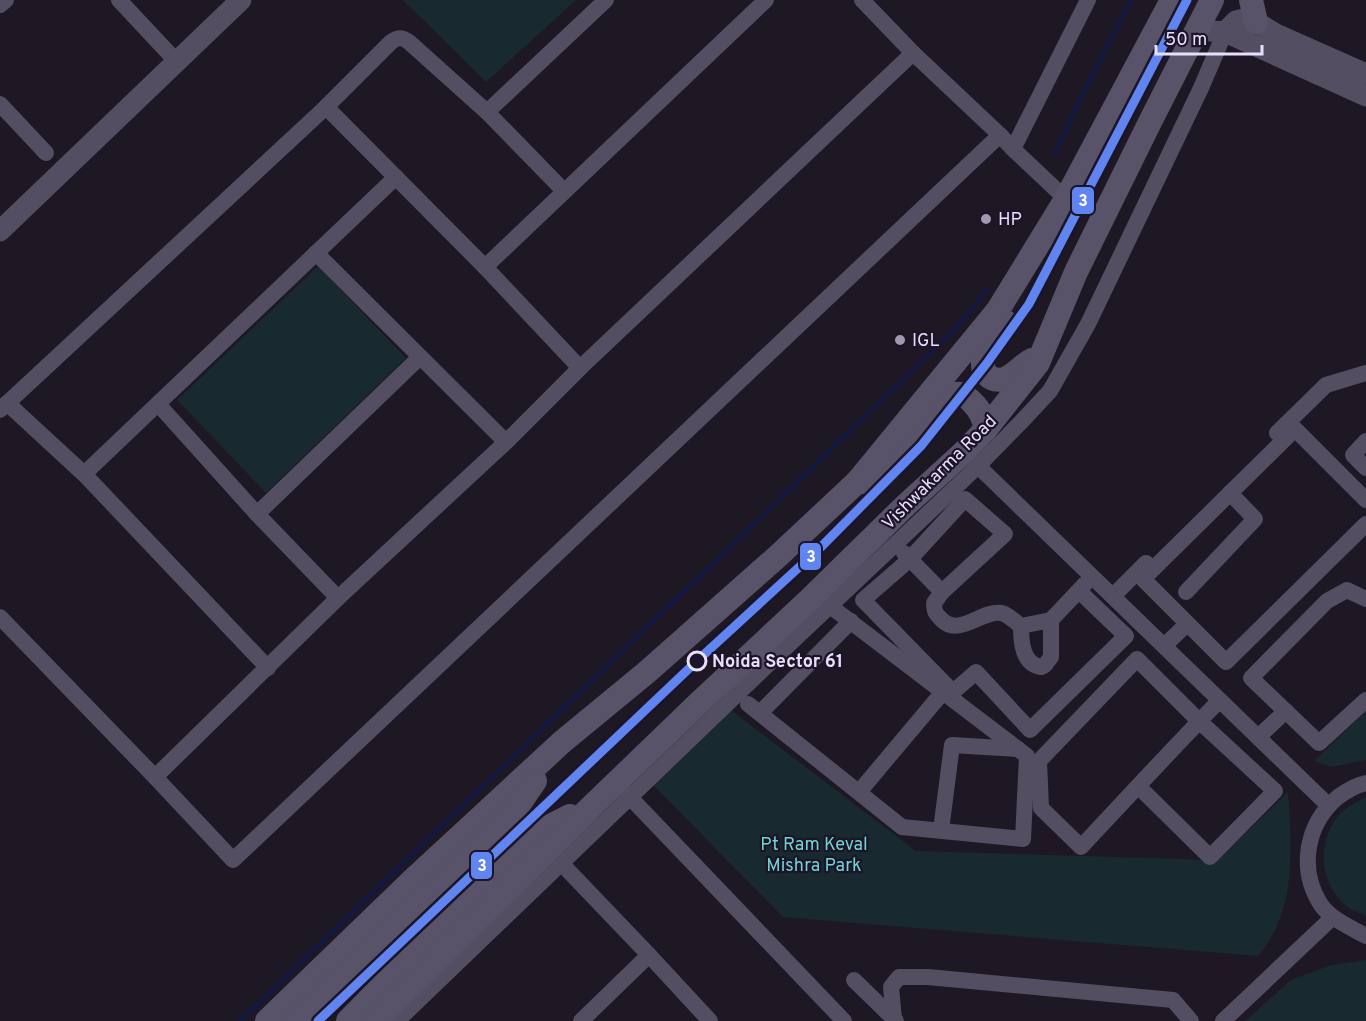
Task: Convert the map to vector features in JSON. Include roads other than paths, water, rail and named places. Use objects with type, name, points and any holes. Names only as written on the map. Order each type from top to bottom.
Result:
[{"type":"main road","points":[[267,1021],[417,876],[562,742],[656,664],[857,482],[998,310],[1066,199],[1172,0]]},
{"type":"main road","name":"Vishwakarma Road","points":[[374,1021],[594,804],[623,790],[708,694],[808,601],[883,547],[906,504],[985,430],[1038,363],[1076,272],[1212,0]]},
{"type":"main road","points":[[1013,286],[1017,305],[984,357],[985,371],[996,380],[1003,379],[1033,359],[1040,358]]},
{"type":"main road","points":[[857,482],[875,482],[883,478],[940,404],[954,394],[963,394],[975,404],[985,423],[985,430]]},
{"type":"main road","points":[[296,1021],[511,816],[562,742]]},
{"type":"main road","points":[[348,1021],[529,837],[594,804]]},
{"type":"street","points":[[0,5],[6,0]]},
{"type":"street","points":[[119,0],[177,62]]},
{"type":"street","points":[[0,231],[241,0]]},
{"type":"street","points":[[487,112],[606,0]]},
{"type":"street","points":[[484,267],[766,0]]},
{"type":"street","points":[[1013,149],[1088,0]]},
{"type":"street","points":[[869,2],[913,53],[1066,199]]},
{"type":"street","points":[[397,1021],[561,863],[623,790],[830,606],[883,547],[978,466],[1050,391],[1088,324],[1202,88],[1225,32],[1236,21],[1244,19],[1253,11],[1276,34],[1366,74]]},
{"type":"street","points":[[1198,30],[1225,32],[1366,96]]},
{"type":"street","points":[[268,668],[84,474],[4,406],[326,107],[391,42],[398,38],[409,42],[487,112],[564,191]]},
{"type":"street","points":[[155,777],[338,598],[506,442],[580,368],[913,53]]},
{"type":"street","points":[[0,104],[46,153]]},
{"type":"street","points":[[326,107],[580,368]]},
{"type":"street","points":[[0,617],[233,860],[1000,135]]},
{"type":"street","points":[[84,474],[396,177]]},
{"type":"street","points":[[316,252],[506,442]]},
{"type":"street","points":[[257,514],[420,357]]},
{"type":"street","points":[[1113,596],[1326,385],[1366,373]]},
{"type":"street","points":[[158,404],[257,514],[338,598]]},
{"type":"street","points":[[1366,500],[1295,429],[1143,579],[1226,662],[1366,524]]},
{"type":"street","points":[[1366,441],[1353,455],[1366,468]]},
{"type":"street","points":[[978,466],[1328,805]]},
{"type":"street","points":[[1186,592],[1255,519],[1230,493]]},
{"type":"street","points":[[1079,591],[1126,636],[1030,730],[976,672],[952,692],[863,600],[909,560],[965,499],[1005,534],[942,592],[934,603],[934,612],[946,624],[959,625],[988,613],[1003,613],[1021,626],[1051,620],[1092,577]]},
{"type":"street","points":[[883,547],[909,560],[942,592]]},
{"type":"street","points":[[1366,598],[1347,590],[1327,601],[1251,678],[1319,744],[1366,700]]},
{"type":"street","points":[[830,606],[851,621],[1027,756],[1023,838],[902,826],[754,708],[851,621]]},
{"type":"street","points":[[1021,626],[1021,642],[1026,657],[1033,664],[1041,667],[1051,657],[1051,620]]},
{"type":"street","points":[[1164,646],[1187,624]]},
{"type":"street","points":[[1138,786],[1210,857],[1275,791],[1199,721],[1137,659],[1039,761],[1041,808],[1081,847],[1138,786],[1199,721],[1219,701]]},
{"type":"street","points":[[858,792],[943,692]]},
{"type":"street","points":[[1258,737],[1286,711]]},
{"type":"street","points":[[941,830],[952,746],[1018,749]]},
{"type":"street","points":[[1366,783],[1346,791],[1328,805],[1314,826],[1308,844],[1307,864],[1312,885],[1321,905],[1332,918],[1366,936]]},
{"type":"street","points":[[623,790],[844,1021]]},
{"type":"street","points":[[561,863],[710,1021]]},
{"type":"street","points":[[1223,1021],[1332,918]]},
{"type":"street","points":[[581,1021],[650,955]]},
{"type":"street","points":[[895,1020],[891,987],[899,976],[1173,1000],[1191,1021]]},
{"type":"street","points":[[854,980],[895,1020]]},
{"type":"street","points":[[1173,1000],[1176,1010],[1174,1021]]},
{"type":"waterway","points":[[1055,153],[1131,0]]},
{"type":"waterway","points":[[240,1021],[947,337],[986,290]]},
{"type":"place","name":"HP","points":[[986,219]]},
{"type":"place","name":"IGL","points":[[900,340]]},
{"type":"place","name":"Noida Sector 61","points":[[697,661]]},
{"type":"park label","name":"Pt Ram Keval Mishra Park","points":[[814,854]]}]
